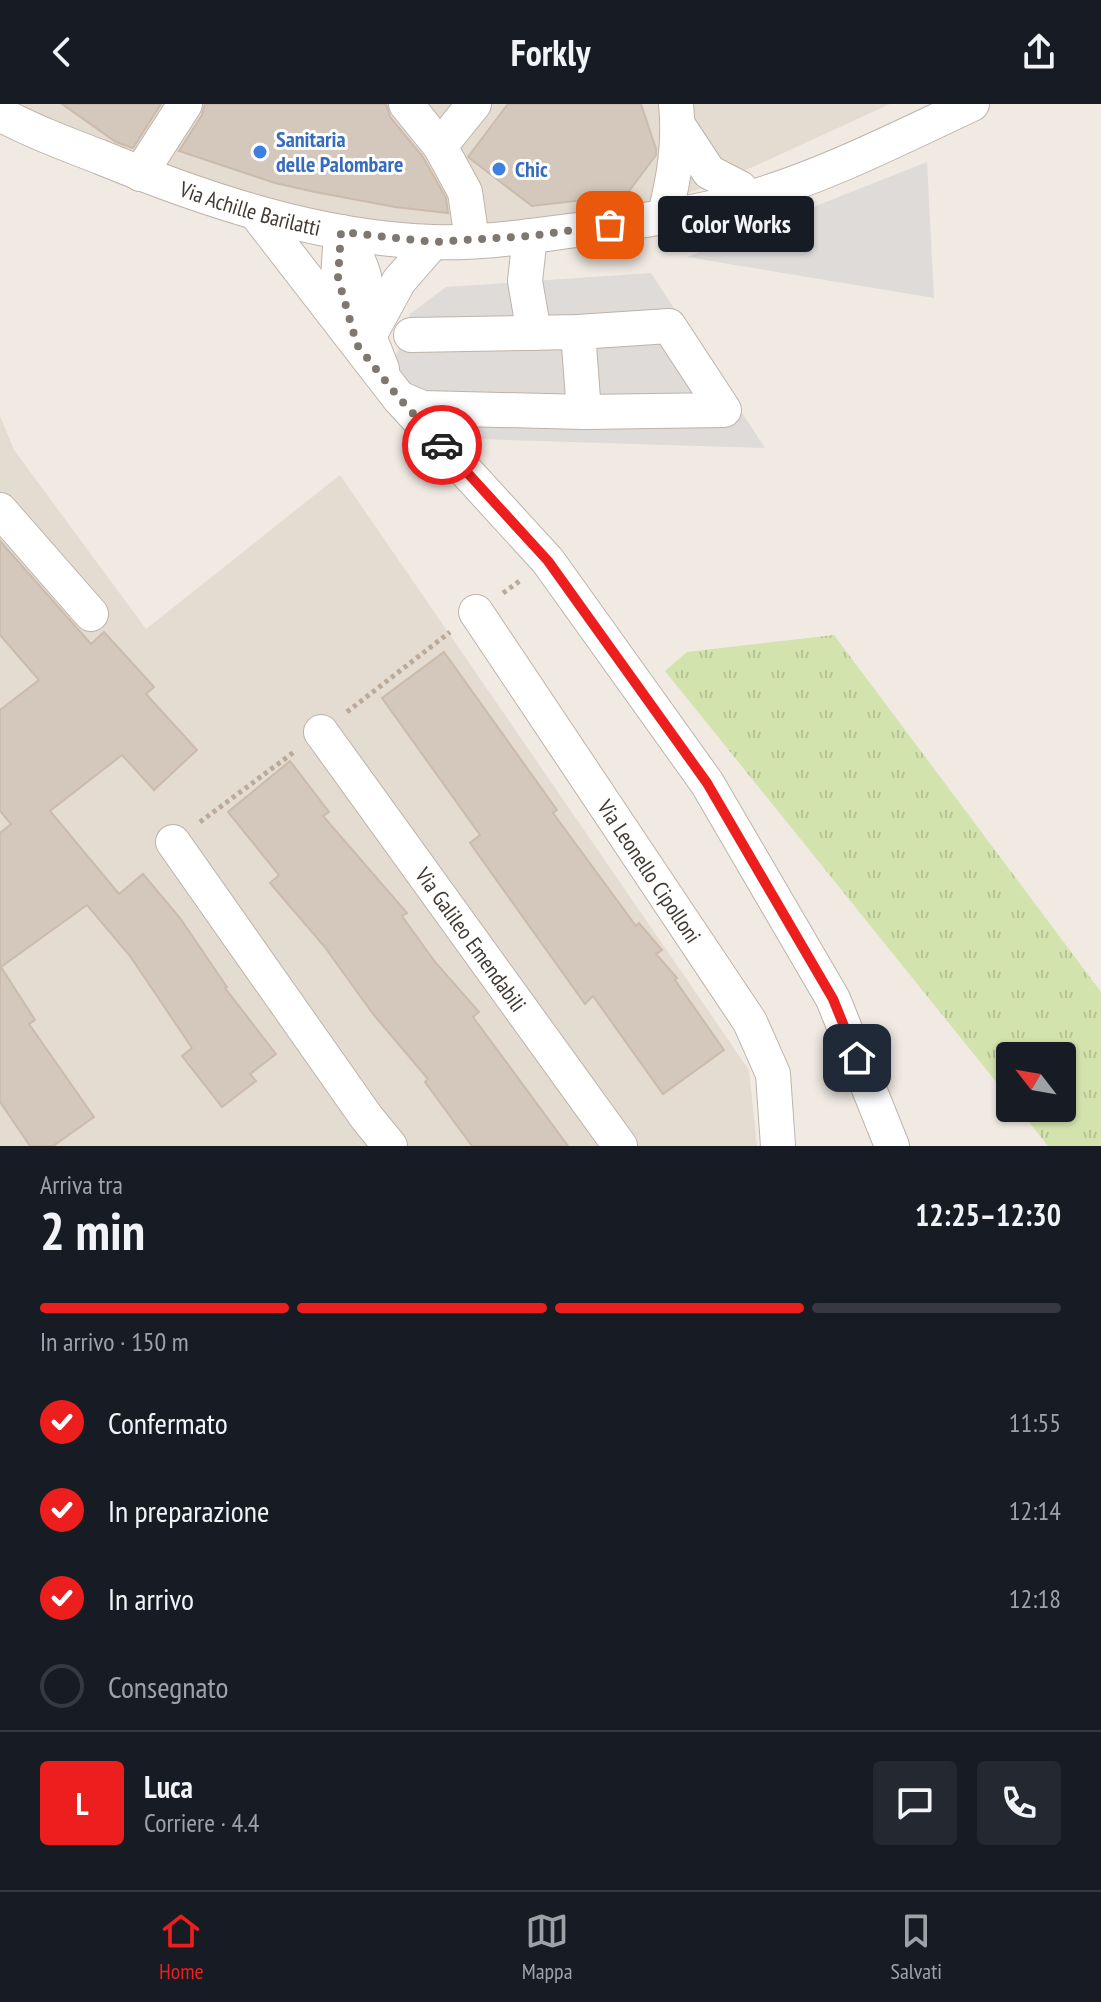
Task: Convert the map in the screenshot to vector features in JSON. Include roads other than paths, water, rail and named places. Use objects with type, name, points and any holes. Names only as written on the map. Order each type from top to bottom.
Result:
[{"type":"street","points":[[140,174],[185,104]]},
{"type":"street","points":[[406,104],[440,146],[465,192],[472,240]]},
{"type":"street","points":[[440,146],[474,104]]},
{"type":"street","name":"Via Achille Barilatti","points":[[7,128],[255,212],[341,232],[433,242],[530,236],[664,218],[744,199],[835,167],[972,104]]},
{"type":"street","points":[[664,218],[674,176],[677,115]]},
{"type":"street","points":[[677,115],[709,172],[740,188]]},
{"type":"street","points":[[255,212],[363,340],[393,389],[548,561],[707,783],[833,999],[892,1146]]},
{"type":"street","points":[[341,232],[338,278],[363,340]]},
{"type":"street","points":[[530,236],[525,281],[534,333]]},
{"type":"street","points":[[363,340],[399,281],[433,242]]},
{"type":"street","points":[[393,389],[423,408],[584,412],[724,410],[669,326],[578,332],[411,335]]},
{"type":"street","points":[[578,332],[584,412]]},
{"type":"street","points":[[0,510],[91,614]]},
{"type":"street","name":"Via Leonello Cipolloni","points":[[476,612],[750,1022],[773,1074],[778,1146]]},
{"type":"street","name":"Via Galileo Emendabili","points":[[321,732],[620,1146]]},
{"type":"street","points":[[173,842],[390,1146]]},
{"type":"place","name":"Sanitaria delle Palombare","points":[[260,152]]},
{"type":"place","name":"Chic","points":[[499,169]]},
{"type":"place","name":"Color Works","points":[[610,225]]}]
